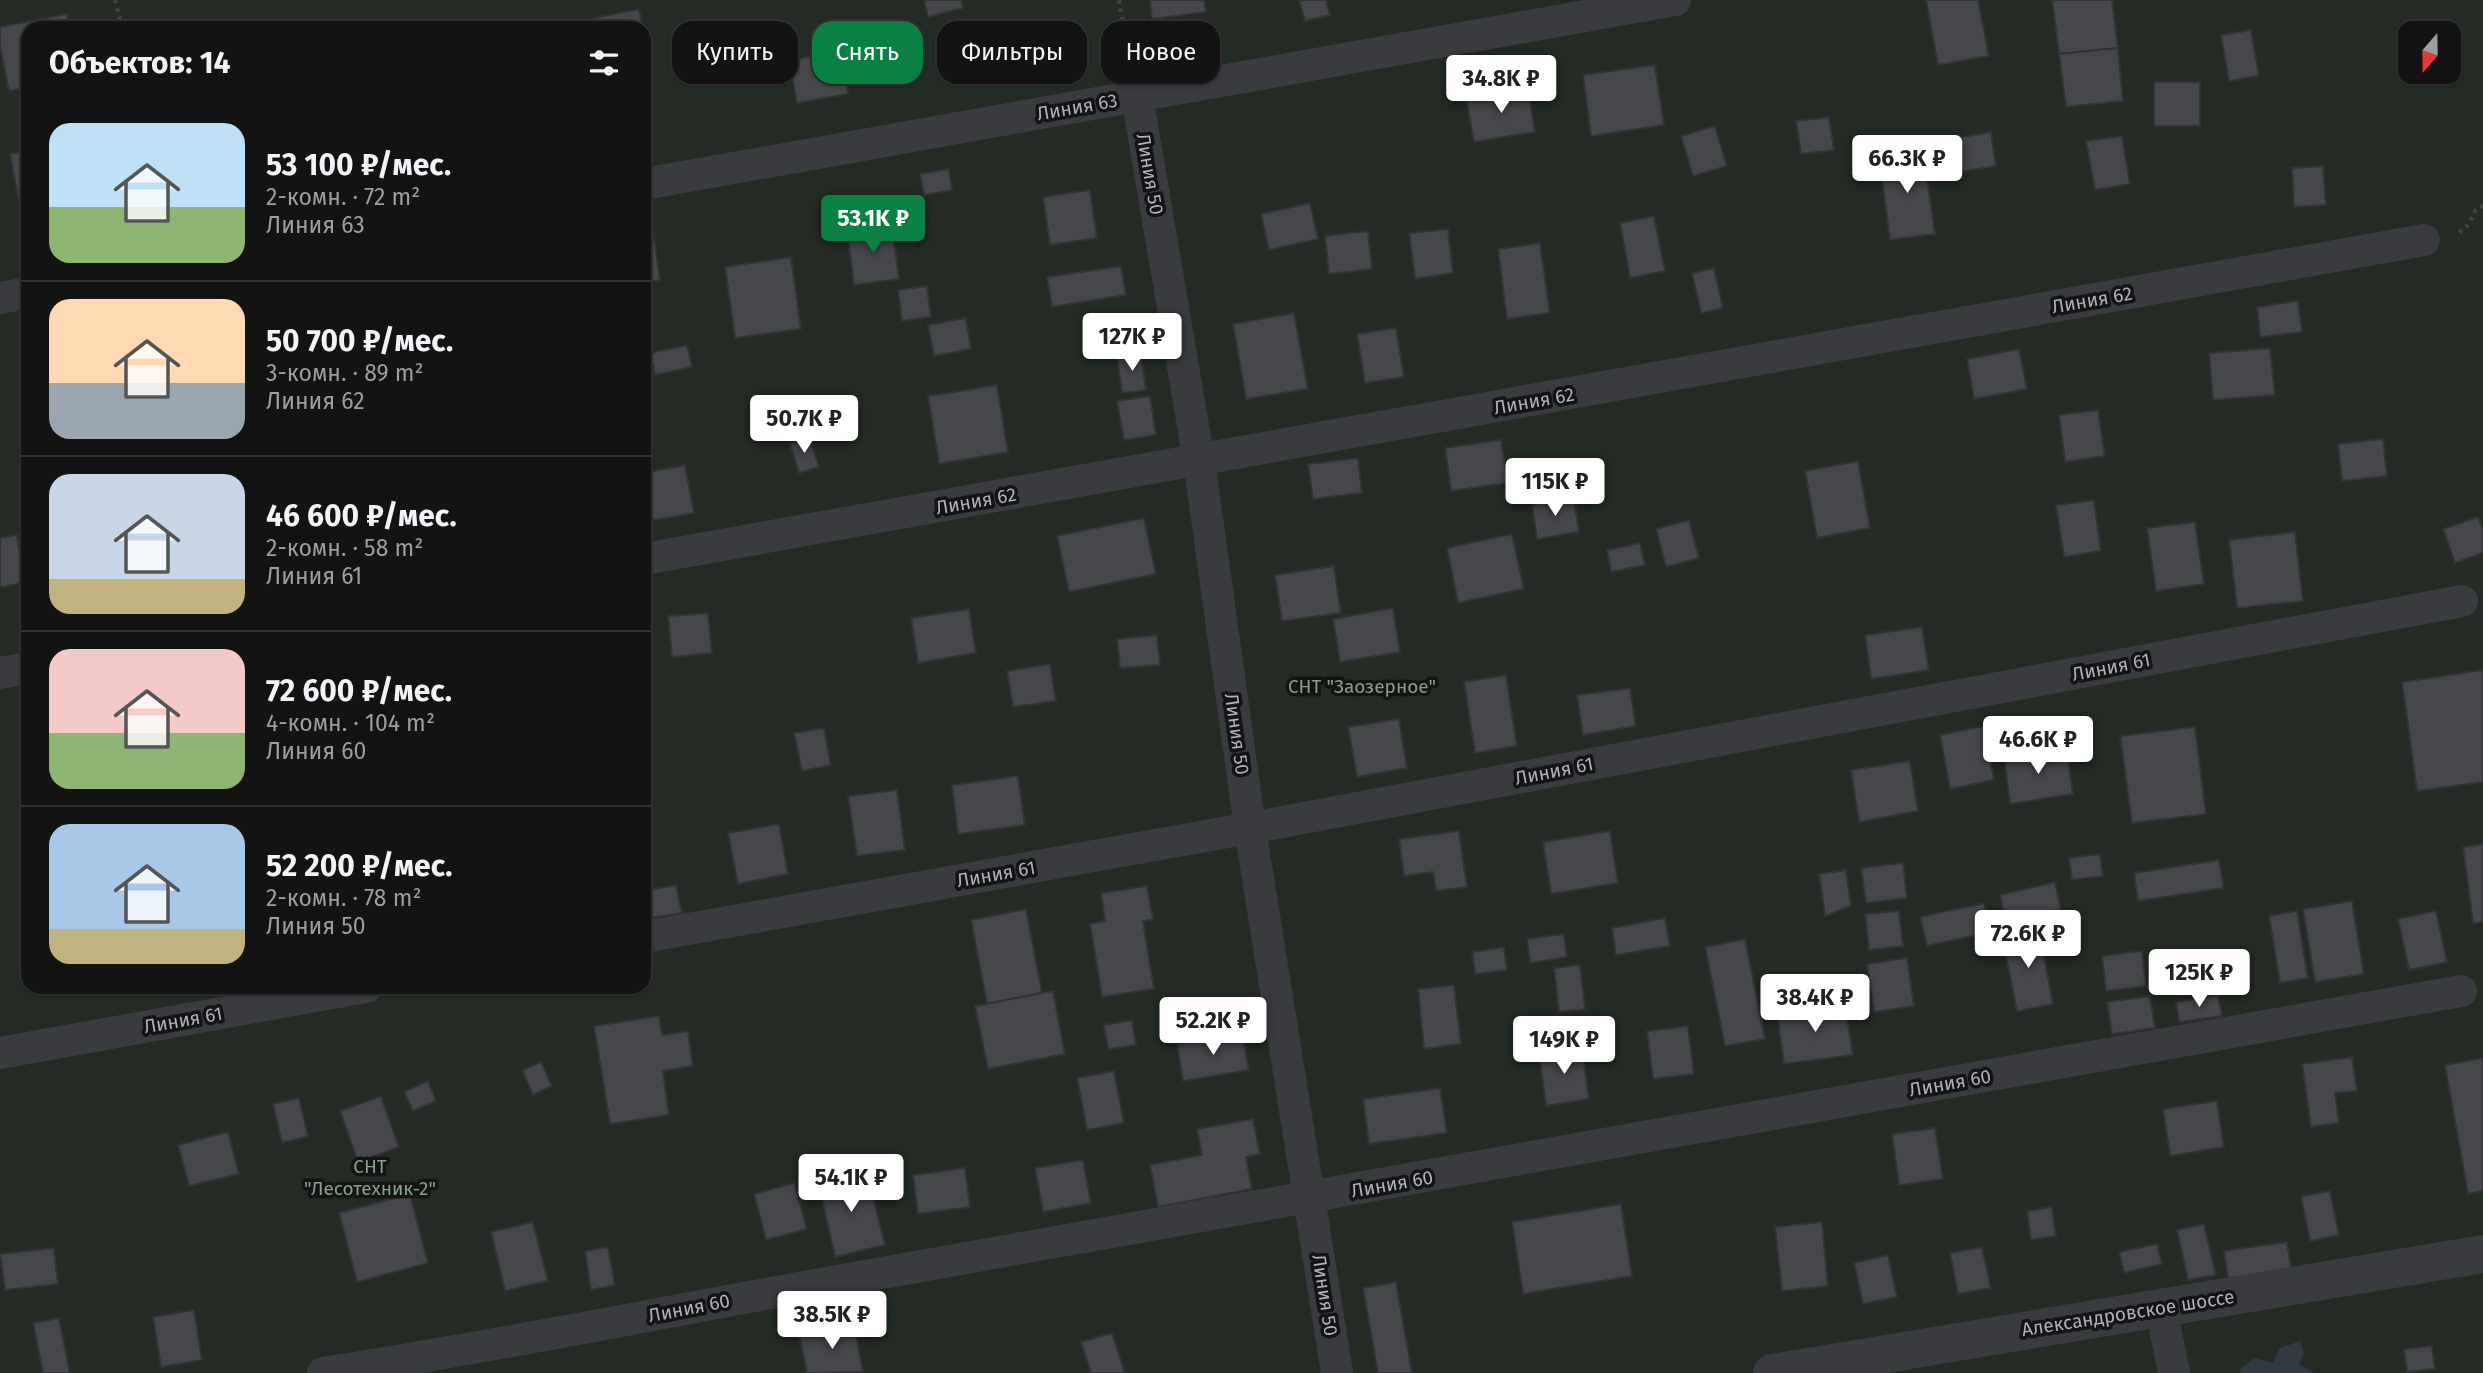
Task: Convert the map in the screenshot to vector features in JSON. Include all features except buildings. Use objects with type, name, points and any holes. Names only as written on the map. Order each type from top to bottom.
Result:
[{"type":"street","name":"Линия 63","points":[[651,183],[1675,0]]},
{"type":"street","name":"Линия 50","points":[[1137,96],[1199,461],[1250,828],[1337,1373]]},
{"type":"street","name":"Линия 62","points":[[651,558],[2424,240]]},
{"type":"street","points":[[0,298],[21,294]]},
{"type":"street","name":"Линия 61","points":[[651,936],[1250,828],[2462,601]]},
{"type":"street","points":[[0,673],[21,669]]},
{"type":"street","name":"Линия 60","points":[[323,1373],[416,1359],[756,1295],[1311,1199],[2461,991]]},
{"type":"street","name":"Линия 61","points":[[0,1052],[327,994]]},
{"type":"street","name":"Александровское шоссе","points":[[1796,1371],[2483,1254]]},
{"type":"street","points":[[2161,1308],[2174,1373]]},
{"type":"path","points":[[115,0],[122,21]]},
{"type":"path","points":[[1119,0],[1137,96]]},
{"type":"green space","name":"СНТ \"Заозерное\"","points":[[0,0],[2483,0],[2483,1373],[0,1373]]},
{"type":"shaded area","points":[[2300,1341],[2304,1353],[2299,1364],[2314,1373],[2240,1373],[2241,1368],[2255,1358],[2273,1363],[2280,1348]]},
{"type":"park label","name":"СНТ \"Лесотехник-2\"","points":[[370,1177]]}]
